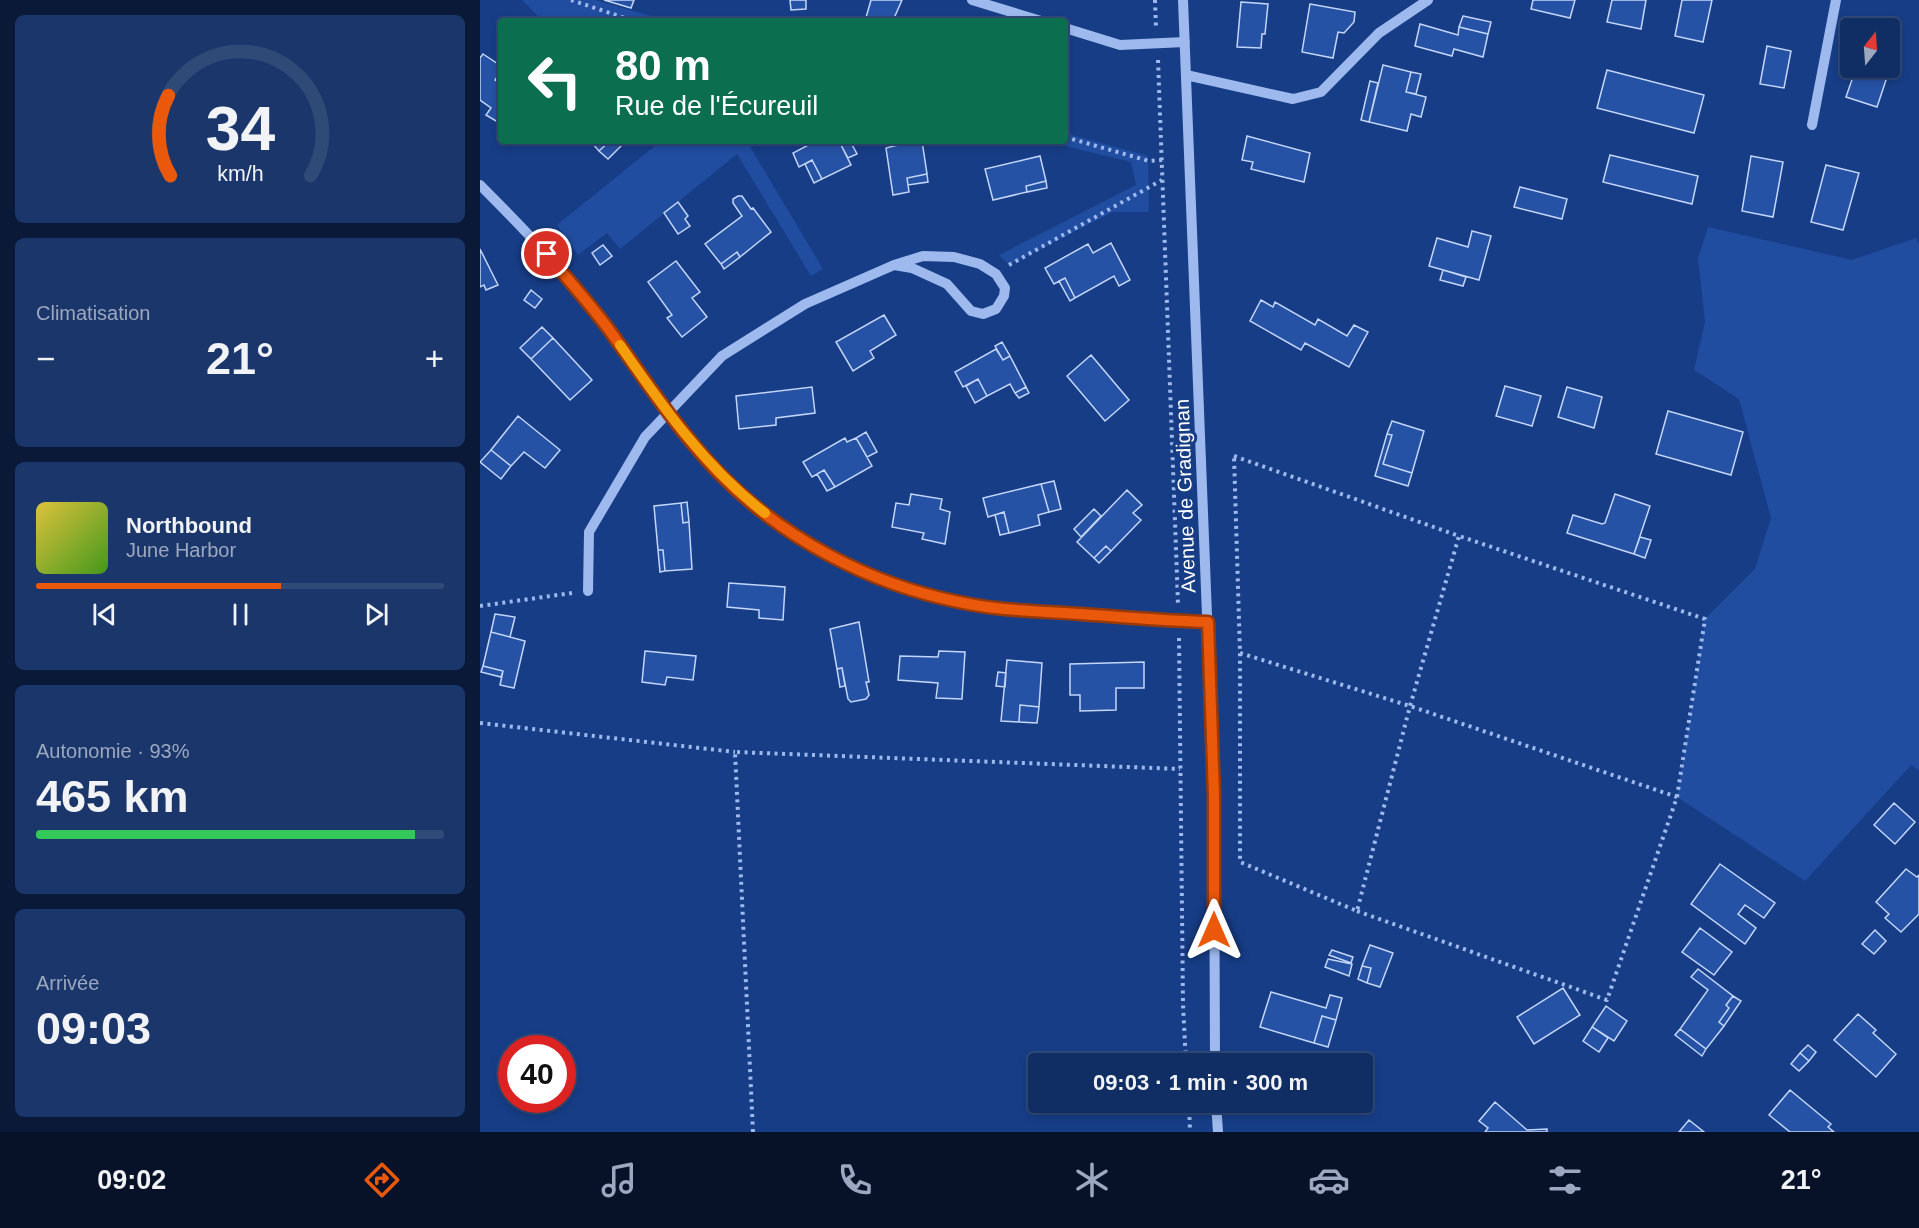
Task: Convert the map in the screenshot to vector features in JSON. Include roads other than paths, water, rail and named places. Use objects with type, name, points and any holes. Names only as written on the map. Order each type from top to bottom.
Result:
[{"type":"street","points":[[972,0],[1031,18]]},
{"type":"street","name":"Avenue de Gradignan","points":[[1183,0],[1214,795],[1215,1053]]},
{"type":"street","points":[[1186,75],[1293,99],[1321,92],[1379,33],[1428,0]]},
{"type":"street","points":[[1812,125],[1836,0]]},
{"type":"street","points":[[1068,29],[1120,45],[1185,42]]},
{"type":"street","points":[[480,185],[536,240],[609,330],[667,413],[719,473],[754,505],[792,533],[819,549],[881,579],[919,592],[989,607],[1208,622]]},
{"type":"street","points":[[588,591],[589,532],[645,437],[722,356],[805,304],[894,265],[923,256],[954,257],[980,264],[996,274],[1005,288],[1004,296],[996,309],[983,314],[971,310],[947,284],[912,268],[894,265]]},
{"type":"street","points":[[1217,1113],[1218,1132]]}]
